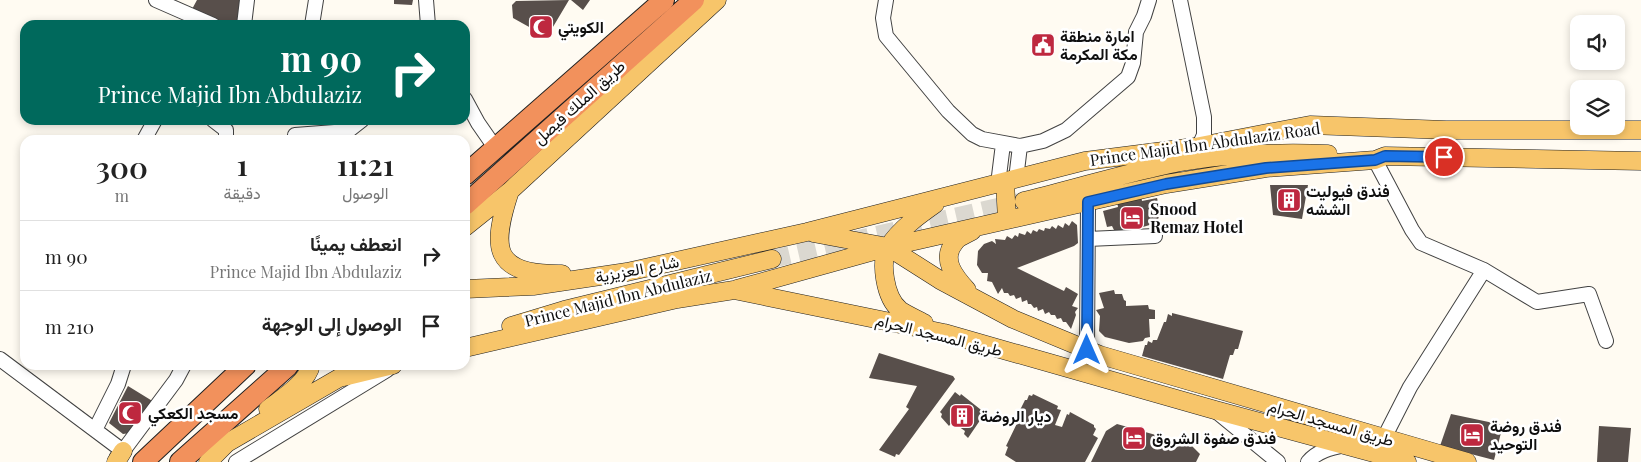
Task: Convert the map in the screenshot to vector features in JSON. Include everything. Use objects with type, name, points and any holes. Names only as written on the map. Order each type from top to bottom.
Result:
[{"type":"highway","name":"طريق الملك فيصل","points":[[470,171],[664,0]]},
{"type":"highway","name":"طريق الملك فيصل","points":[[470,201],[694,0]]},
{"type":"highway","points":[[144,462],[241,370]]},
{"type":"highway","points":[[180,462],[284,370]]},
{"type":"main road","points":[[470,223],[510,191],[717,0]]},
{"type":"main road","name":"Prince Majid Ibn Abdulaziz Road","points":[[807,232],[1085,161],[1228,142],[1310,125],[1446,130],[1641,130]]},
{"type":"main road","points":[[1024,201],[1158,166],[1205,159],[1291,152],[1380,158],[1641,161]]},
{"type":"main road","points":[[734,290],[888,247],[1166,184],[1266,168],[1380,158]]},
{"type":"main road","points":[[1006,182],[1007,220]]},
{"type":"main road","points":[[510,191],[500,221],[499,246],[505,259],[520,269],[545,274],[627,272]]},
{"type":"main road","points":[[943,198],[914,219],[888,247],[884,274],[888,294],[900,310],[944,333]]},
{"type":"main road","points":[[974,298],[953,276],[948,258],[955,242],[981,226]]},
{"type":"main road","name":"شارع العزيزية","points":[[470,289],[534,286],[627,272],[807,232]]},
{"type":"main road","name":"طريق المسجد الحرام","points":[[807,232],[888,247],[940,280],[1013,319],[1087,350],[1407,462]]},
{"type":"main road","name":"Prince Majid Ibn Abdulaziz","points":[[470,338],[564,310],[772,259]]},
{"type":"main road","name":"طريق المسجد الحرام","points":[[470,347],[676,299],[734,290],[944,333],[1345,445],[1382,452],[1467,462]]},
{"type":"main road","points":[[208,462],[227,443],[299,383],[310,370]]},
{"type":"main road","points":[[227,443],[339,378],[365,370]]},
{"type":"main road","points":[[339,378],[373,370]]},
{"type":"street","points":[[156,0],[202,20]]},
{"type":"street","points":[[245,20],[247,0]]},
{"type":"street","points":[[313,20],[316,0]]},
{"type":"street","points":[[426,0],[428,20]]},
{"type":"street","points":[[886,0],[884,29],[886,36],[948,111],[972,134],[982,139],[1020,146],[1043,141],[1066,130],[1128,77],[1132,70],[1136,32],[1149,0]]},
{"type":"street","points":[[1180,0],[1204,117],[1204,135],[1199,146]]},
{"type":"street","points":[[470,108],[496,149]]},
{"type":"street","points":[[1204,117],[1211,128],[1228,142]]},
{"type":"street","points":[[220,125],[226,130],[226,135]]},
{"type":"street","points":[[312,135],[348,131],[356,125]]},
{"type":"street","points":[[1003,144],[1006,182]]},
{"type":"street","points":[[1006,182],[1020,146]]},
{"type":"street","points":[[1380,158],[1412,230],[1421,243],[1484,270],[1536,302],[1589,294],[1606,341]]},
{"type":"street","points":[[1087,350],[1088,202]]},
{"type":"street","points":[[1088,240],[1155,236]]},
{"type":"street","points":[[1382,452],[1410,387],[1484,270]]},
{"type":"street","points":[[1,363],[94,430],[117,458],[176,380],[181,370]]},
{"type":"street","points":[[94,430],[118,384],[122,370]]},
{"type":"street","points":[[236,462],[386,370]]},
{"type":"street","points":[[1215,410],[1278,462]]},
{"type":"street","points":[[1308,462],[1313,456],[1326,449],[1345,445]]},
{"type":"building","points":[[197,0],[241,0],[237,20],[213,20],[191,11]]},
{"type":"building","points":[[394,0],[413,0],[412,5],[394,4]]},
{"type":"building","name":"الكويتي","points":[[569,0],[547,37],[513,18],[512,5],[516,1]]},
{"type":"building","name":"الكويتي","points":[[571,0],[590,0],[583,10]]},
{"type":"building","name":"فندق فيوليت الششه","points":[[1270,185],[1308,185],[1302,219],[1273,215]]},
{"type":"building","name":"Snood Remaz Hotel","points":[[1141,195],[1142,201],[1157,198],[1161,213],[1156,223],[1143,227],[1143,224],[1115,232],[1112,226],[1107,227],[1103,211],[1118,207],[1117,201]]},
{"type":"building","points":[[1072,221],[1077,225],[1078,243],[1017,268],[1064,291],[1066,287],[1078,294],[1072,306],[1078,308],[1075,312],[1076,315],[1071,329],[1061,318],[1057,319],[1055,315],[1051,315],[1049,312],[1045,314],[1043,309],[1038,311],[1037,307],[1034,308],[1031,304],[1028,304],[1027,300],[1022,302],[1021,297],[1016,299],[1014,295],[1010,296],[1008,293],[1004,293],[1002,288],[998,294],[992,282],[987,281],[988,273],[982,273],[977,265],[978,251],[984,244],[992,241],[996,244],[995,239],[1005,240],[1007,236],[1012,239],[1015,235],[1018,237],[1019,233],[1025,235],[1027,231],[1031,234],[1033,230],[1037,232],[1039,229],[1044,231],[1045,228],[1050,229],[1052,226],[1056,229],[1058,225],[1063,228],[1065,223],[1069,226]]},
{"type":"building","points":[[1114,290],[1115,294],[1122,294],[1126,301],[1126,306],[1148,305],[1149,309],[1155,310],[1155,319],[1149,319],[1150,337],[1145,338],[1143,341],[1129,343],[1105,337],[1099,331],[1100,316],[1096,310],[1104,308],[1099,293]]},
{"type":"building","points":[[1172,313],[1243,331],[1238,349],[1235,349],[1233,355],[1230,355],[1223,379],[1142,356],[1145,345],[1147,345],[1148,341],[1152,343],[1153,340],[1157,340],[1168,314],[1172,316]]},
{"type":"building","points":[[879,353],[953,376],[955,379],[899,455],[896,454],[895,457],[879,450],[909,409],[906,407],[917,386],[869,378]]},
{"type":"building","name":"مسجد الكعكي","points":[[128,386],[154,402],[131,433],[123,434],[109,423]]},
{"type":"building","name":"ديار الروضة","points":[[955,392],[960,396],[961,394],[985,413],[968,438],[964,434],[965,431],[952,422],[949,426],[941,417],[942,414],[940,412]]},
{"type":"building","points":[[1033,394],[1058,406],[1057,409],[1061,410],[1055,425],[1062,427],[1067,414],[1069,415],[1070,412],[1094,425],[1096,429],[1093,435],[1098,438],[1085,462],[1016,462],[1005,455],[1008,447],[1006,446],[1021,415],[1018,414],[1025,400],[1027,400],[1029,395],[1032,396]]},
{"type":"building","name":"فندق روضة التوحيد","points":[[1451,414],[1503,425],[1494,460],[1440,446]]},
{"type":"building","name":"فندق صفوة الشروق","points":[[1117,424],[1191,445],[1200,454],[1196,462],[1091,462],[1106,431]]},
{"type":"building","points":[[1599,426],[1631,428],[1628,462],[1597,462]]},
{"type":"tunnel","points":[[772,259],[1024,201]]},
{"type":"place","name":"الكويتي","points":[[541,27]]},
{"type":"place","name":"امارة منطقة مكة المكرمة","points":[[1043,45]]},
{"type":"place","name":"فندق فيوليت الششه","points":[[1289,200]]},
{"type":"place","name":"Snood Remaz Hotel","points":[[1132,218]]},
{"type":"place","name":"مسجد الكعكي","points":[[130,413]]},
{"type":"place","name":"ديار الروضة","points":[[962,416]]},
{"type":"place","name":"فندق روضة التوحيد","points":[[1472,435]]},
{"type":"place","name":"فندق صفوة الشروق","points":[[1134,438]]},
{"type":"route","points":[[1087,350],[1088,202],[1166,184],[1266,168],[1375,160],[1385,156],[1444,157]]}]
